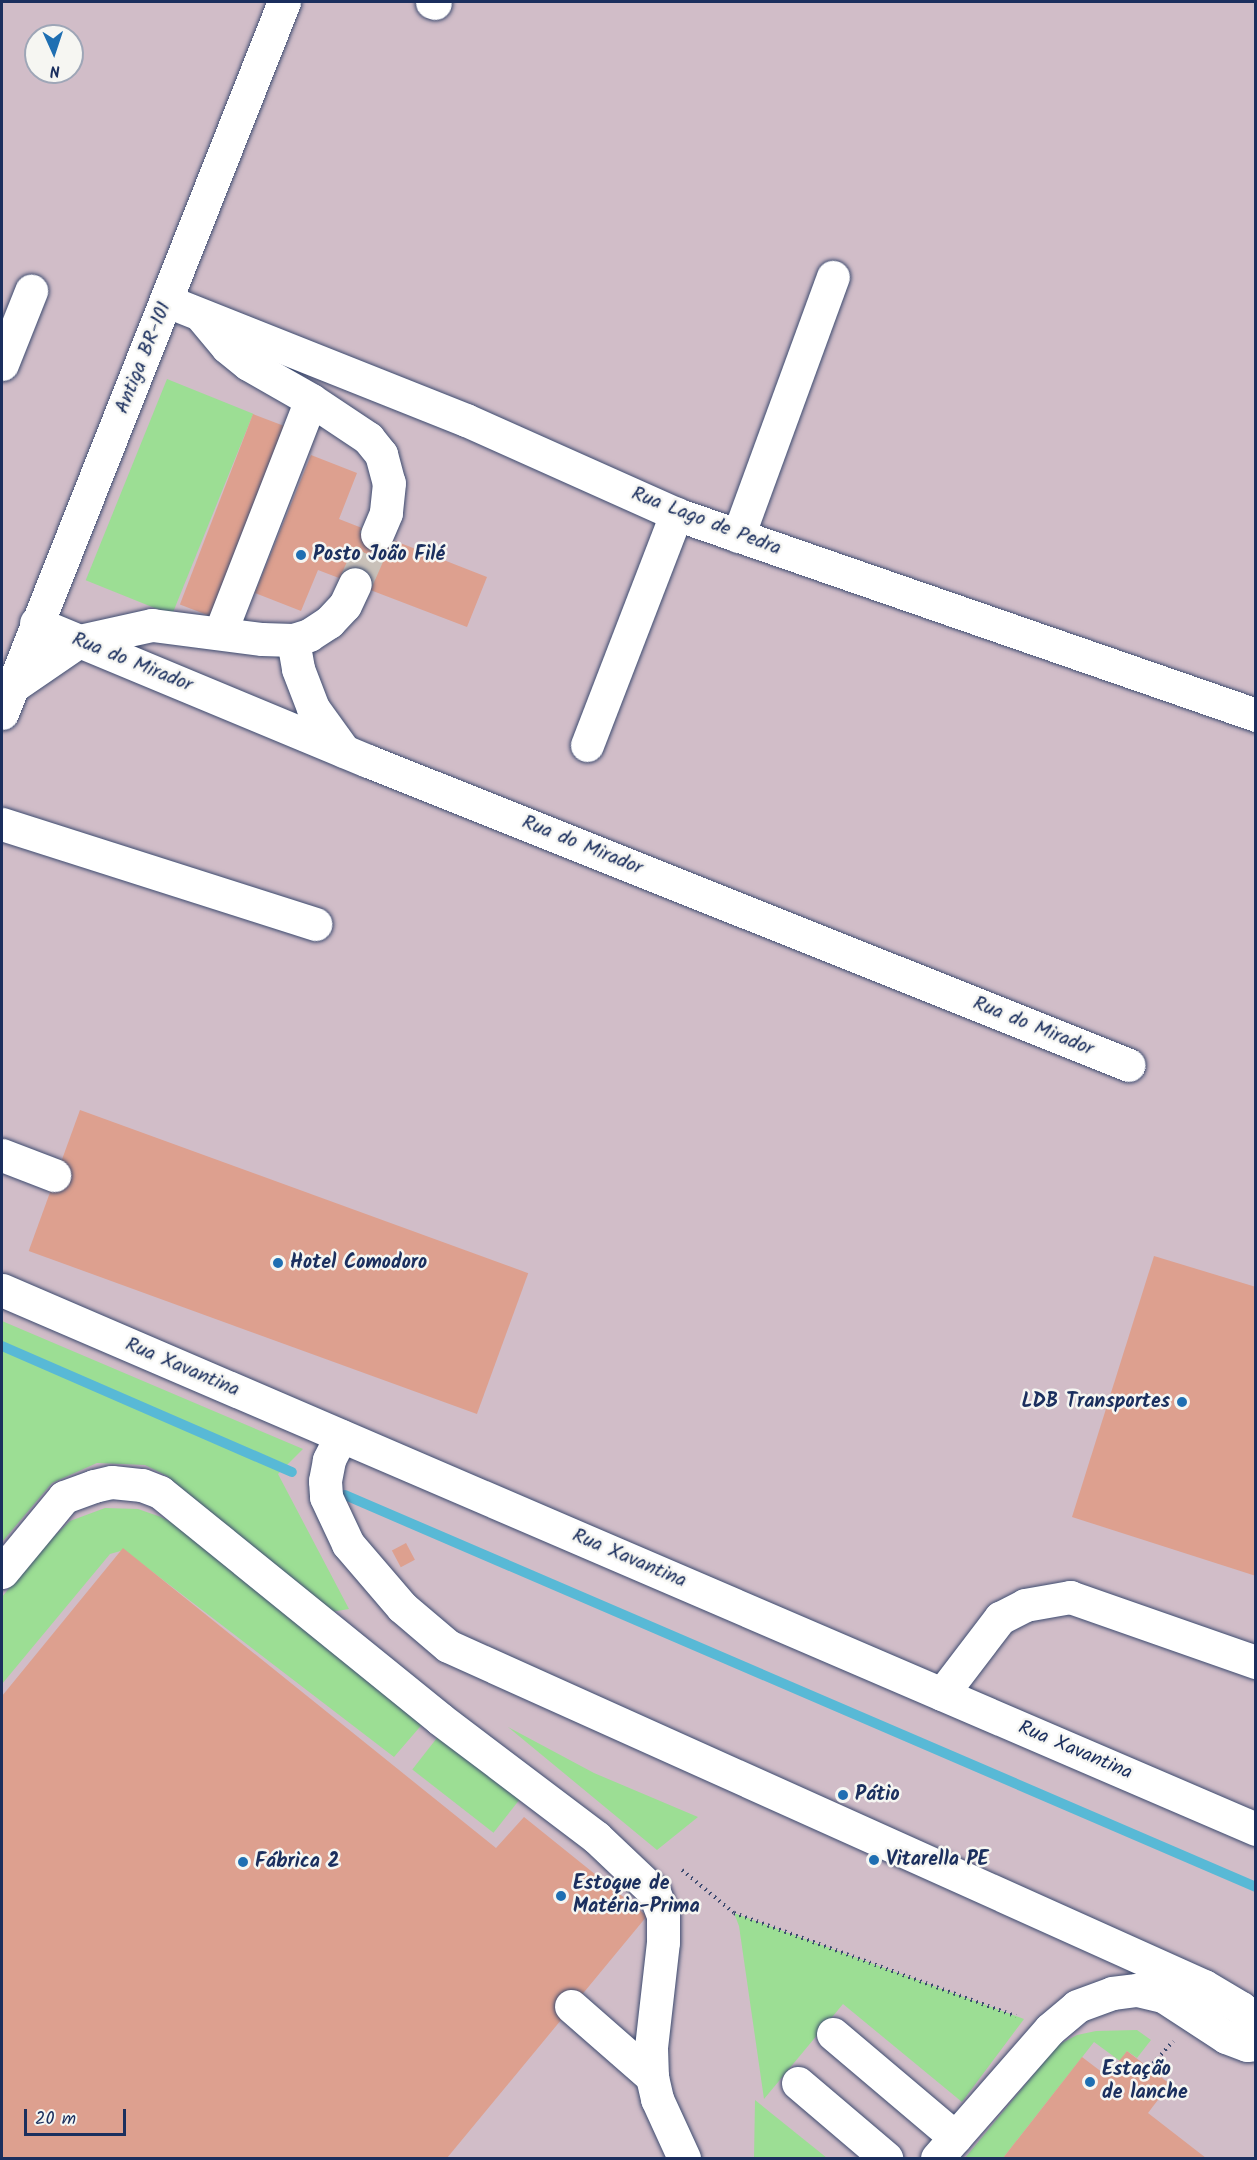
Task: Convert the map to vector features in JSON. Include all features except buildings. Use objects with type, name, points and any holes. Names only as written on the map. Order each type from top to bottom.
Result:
[{"type":"main road","name":"Antiga BR-101","points":[[7,700],[284,2]]},
{"type":"main road","points":[[738,536],[832,277]]},
{"type":"main road","points":[[2,364],[31,291]]},
{"type":"main road","name":"Rua Lago de Pedra","points":[[167,301],[466,420],[676,514],[1256,715]]},
{"type":"main road","points":[[198,313],[227,347],[248,364],[311,400],[368,438],[381,454],[389,483],[386,513],[377,534]]},
{"type":"main road","points":[[220,633],[311,400]]},
{"type":"main road","points":[[587,745],[676,514]]},
{"type":"main road","points":[[7,700],[79,641],[152,625],[293,640],[309,635],[330,622],[345,605],[355,584]]},
{"type":"main road","name":"Rua do Mirador","points":[[36,623],[344,751],[1129,1065]]},
{"type":"main road","points":[[293,640],[298,669],[313,708],[344,751]]},
{"type":"main road","points":[[2,824],[315,924]]},
{"type":"main road","points":[[9,1155],[54,1175]]},
{"type":"main road","name":"Rua Xavantina","points":[[2,1290],[335,1448],[942,1694],[1256,1829]]},
{"type":"main road","points":[[335,1448],[325,1481],[326,1497],[348,1544],[402,1607],[448,1646],[1203,1986],[1241,2008],[1256,2021]]},
{"type":"main road","points":[[2,1572],[64,1497],[112,1482],[142,1485],[160,1492],[440,1719],[596,1837],[654,1892],[663,1914],[663,1942],[651,2048],[652,2077],[657,2099],[684,2158]]},
{"type":"main road","points":[[942,1694],[1000,1618],[1025,1605],[1070,1597],[1256,1662]]},
{"type":"main road","points":[[834,2034],[946,2148],[1050,2029],[1077,2006],[1112,1993],[1137,1990],[1163,1996],[1226,2037],[1247,2045],[1256,2044]]},
{"type":"main road","points":[[571,2006],[652,2077]]},
{"type":"main road","points":[[798,2082],[886,2158]]},
{"type":"path","points":[[674,1864],[734,1913],[1050,2029]]},
{"type":"path","points":[[1149,2067],[1172,2043]]},
{"type":"shaded area","points":[[2,2],[1255,2],[1255,2158],[2,2158]]},
{"type":"green space","points":[[167,379],[253,414],[172,615],[86,580]]},
{"type":"green space","points":[[2,1321],[303,1449],[278,1474],[349,1609],[331,1612],[167,1476],[145,1465],[97,1463],[52,1483],[2,1542]]},
{"type":"green space","points":[[105,1508],[138,1509],[187,1530],[425,1721],[394,1757],[124,1550],[110,1554],[2,1684],[2,1597],[38,1552],[70,1521]]},
{"type":"green space","points":[[508,1727],[594,1773],[698,1817],[657,1850]]},
{"type":"green space","points":[[440,1734],[521,1797],[493,1833],[412,1769]]},
{"type":"green space","points":[[734,1913],[1024,2019],[962,2102],[843,2004],[764,2099],[739,1926]]},
{"type":"green space","points":[[1137,2030],[1151,2040],[1137,2058],[1127,2051],[1120,2061],[1094,2042],[1003,2158],[965,2158],[1058,2045],[1077,2035],[1096,2031]]},
{"type":"green space","points":[[755,2100],[827,2158],[754,2158]]},
{"type":"waterway","points":[[2,1346],[292,1472]]},
{"type":"waterway","points":[[345,1495],[1256,1887]]},
{"type":"tunnel","points":[[355,584],[377,534]]},
{"type":"place","name":"Posto João Filé","points":[[301,555]]},
{"type":"place","name":"Hotel Comodoro","points":[[278,1263]]},
{"type":"place","name":"LDB Transportes","points":[[1182,1402]]},
{"type":"place","name":"Pátio","points":[[843,1795]]},
{"type":"place","name":"Vitarella PE","points":[[874,1860]]},
{"type":"place","name":"Fábrica 2","points":[[243,1862]]},
{"type":"place","name":"Estoque de Matéria-Prima","points":[[561,1896]]},
{"type":"place","name":"Estação de lanche","points":[[1090,2082]]}]
